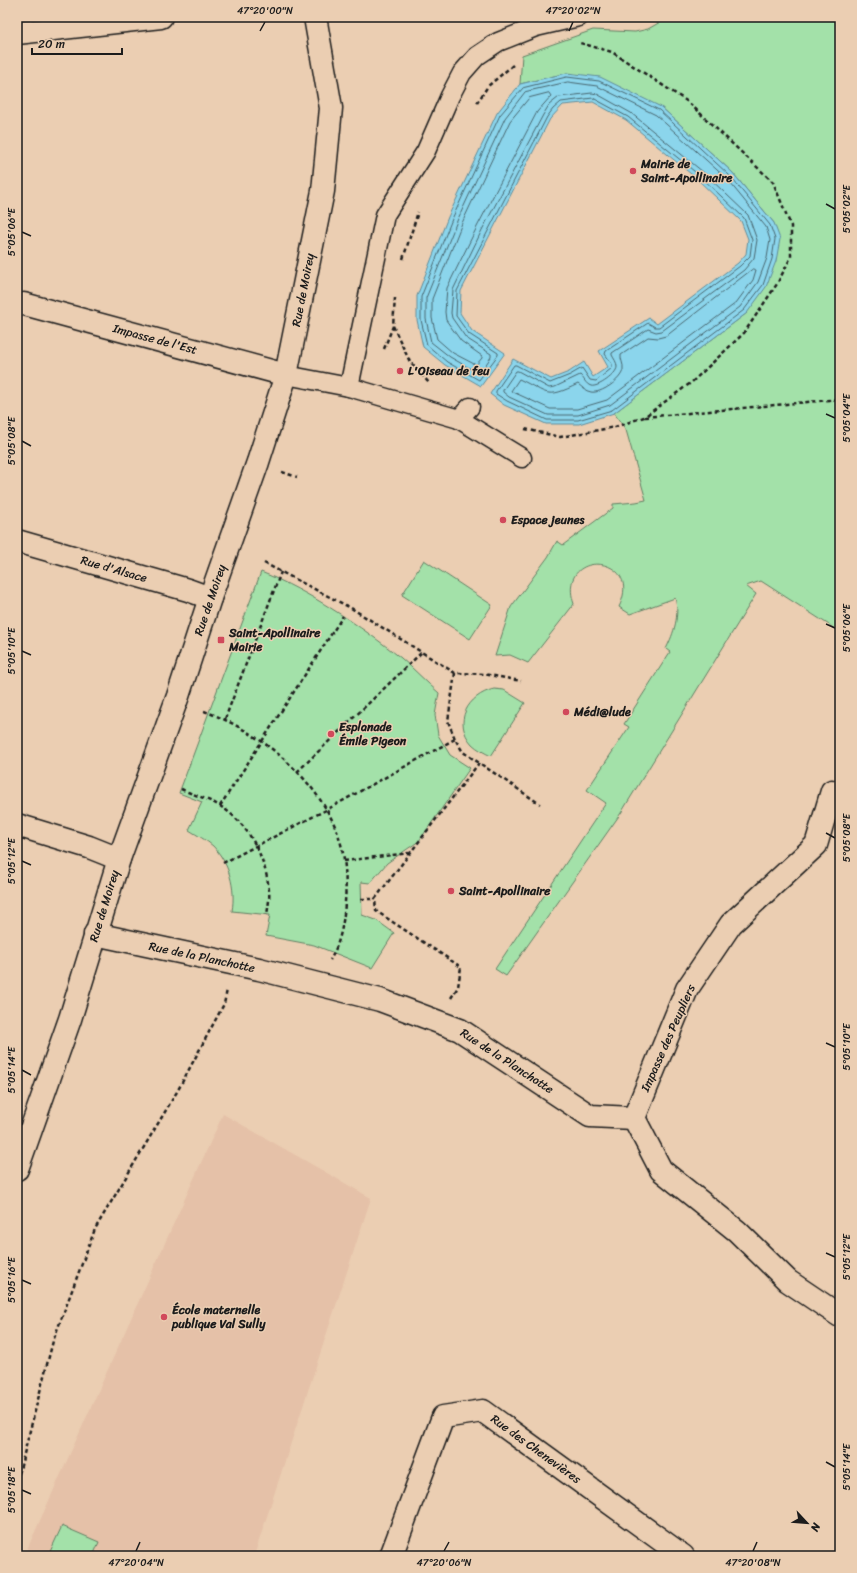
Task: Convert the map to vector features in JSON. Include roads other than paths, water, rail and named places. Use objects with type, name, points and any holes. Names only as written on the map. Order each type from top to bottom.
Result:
[{"type":"street","points":[[17,33],[161,17]]},
{"type":"street","name":"Rue de Moirey","points":[[17,1169],[70,1019],[119,859],[178,696],[210,598],[258,462],[286,374],[323,191],[331,108],[315,17]]},
{"type":"street","name":"Impasse de l'Est","points":[[24,304],[286,374]]},
{"type":"street","name":"Rue d'Alsace","points":[[17,541],[188,590],[210,598]]},
{"type":"street","name":"Impasse des Peupliers","points":[[634,1118],[687,989],[731,924],[816,845],[832,791]]},
{"type":"street","points":[[17,825],[119,859]]},
{"type":"street","name":"Rue de la Planchotte","points":[[95,934],[234,964],[380,1000],[460,1030],[590,1116],[634,1118]]},
{"type":"street","points":[[634,1118],[661,1170],[737,1231],[788,1281],[840,1316]]},
{"type":"street","name":"Rue des Chenevières","points":[[391,1556],[443,1417],[483,1411],[682,1556]]},
{"type":"lane","points":[[349,387],[385,215],[426,151],[450,96],[462,73],[477,56],[498,42],[536,27],[579,17]]},
{"type":"lane","points":[[286,374],[465,413],[522,458]]},
{"type":"water","points":[[567,73],[600,77],[661,107],[732,172],[774,223],[780,239],[776,261],[766,287],[747,313],[614,413],[579,424],[546,424],[504,405],[490,394],[513,359],[551,379],[569,372],[584,362],[593,377],[608,367],[599,351],[649,318],[657,324],[738,263],[746,254],[748,239],[741,221],[697,179],[626,120],[593,102],[563,105],[550,119],[461,291],[460,313],[472,331],[505,353],[481,386],[445,365],[423,347],[417,320],[417,296],[448,217],[497,113],[520,84]]},
{"type":"place","name":"Mairie de Saint-Apollinaire","points":[[633,171]]},
{"type":"place","name":"L'Oiseau de feu","points":[[400,371]]},
{"type":"place","name":"Espace jeunes","points":[[503,520]]},
{"type":"place","name":"Saint-Apollinaire Mairie","points":[[221,640]]},
{"type":"place","name":"Médi@lude","points":[[566,712]]},
{"type":"place","name":"Esplanade Émile Pigeon","points":[[331,734]]},
{"type":"place","name":"Saint-Apollinaire","points":[[451,891]]},
{"type":"place","name":"École maternelle publique Val Sully","points":[[164,1317]]}]
